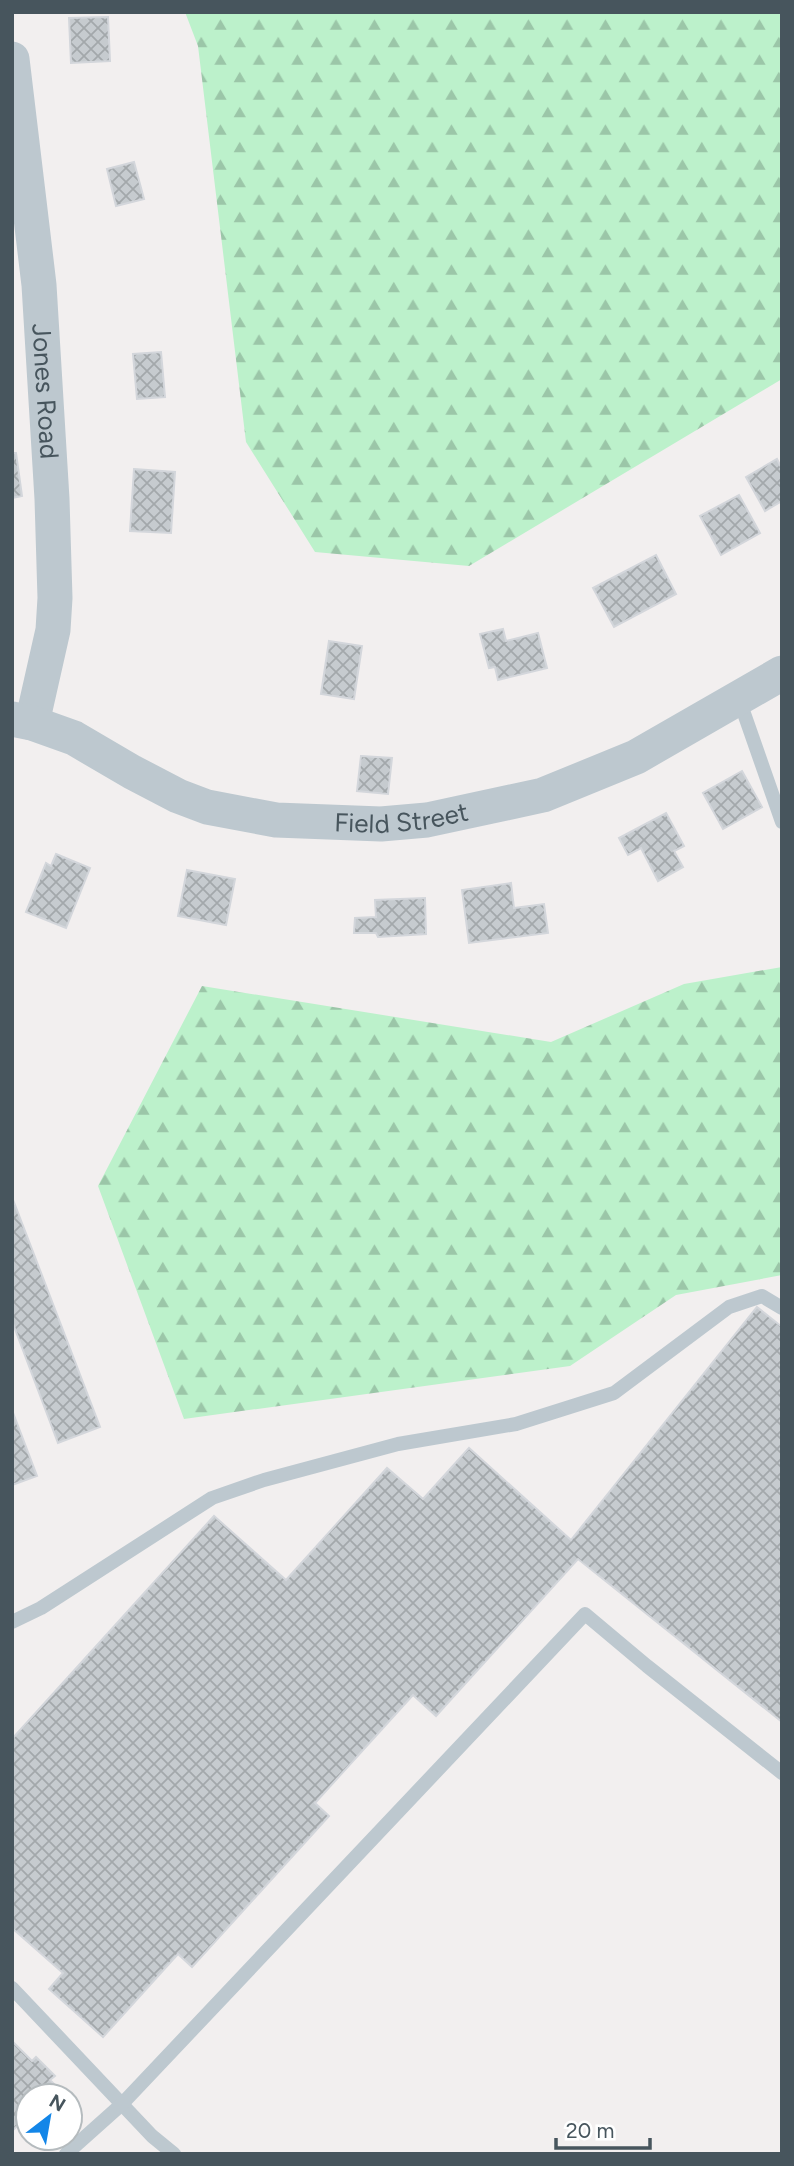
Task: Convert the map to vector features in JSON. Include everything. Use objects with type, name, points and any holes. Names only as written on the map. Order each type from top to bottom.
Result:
[{"type":"street","name":"Jones Road","points":[[12,59],[39,285],[55,598],[52,629],[22,721]]},
{"type":"street","name":"Field Street","points":[[22,721],[74,738],[178,796],[207,807],[276,820],[381,824],[427,820],[543,795],[636,757],[782,673]]},
{"type":"lane","points":[[738,698],[782,822]]},
{"type":"lane","points":[[12,1622],[41,1608],[212,1499],[264,1480],[385,1448],[516,1424],[614,1393],[729,1307],[762,1296],[782,1308]]},
{"type":"lane","points":[[66,2154],[122,2104],[585,1614],[782,1773]]},
{"type":"lane","points":[[12,1988],[152,2136],[174,2154]]},
{"type":"green space","points":[[185,12],[782,12],[782,379],[469,566],[315,552],[246,442],[198,46]]},
{"type":"green space","points":[[782,967],[782,1275],[676,1295],[570,1366],[184,1419],[98,1186],[202,986],[551,1042],[684,984]]},
{"type":"building","points":[[108,17],[110,61],[71,63],[69,18]]},
{"type":"building","points":[[134,162],[144,199],[116,206],[107,169]]},
{"type":"building","points":[[161,352],[165,397],[137,399],[133,354]]},
{"type":"building","points":[[12,453],[16,453],[22,496],[12,498]]},
{"type":"building","points":[[777,459],[782,469],[782,501],[765,511],[746,477]]},
{"type":"building","points":[[134,469],[175,472],[171,533],[130,531]]},
{"type":"building","points":[[739,495],[760,533],[721,555],[700,516]]},
{"type":"building","points":[[656,555],[676,594],[614,627],[593,588]]},
{"type":"building","points":[[503,629],[506,641],[538,633],[547,668],[498,680],[495,667],[489,668],[480,634]]},
{"type":"building","points":[[329,641],[362,646],[354,699],[321,694]]},
{"type":"building","points":[[361,756],[392,758],[388,794],[357,791]]},
{"type":"building","points":[[742,771],[762,807],[723,829],[703,793]]},
{"type":"building","points":[[666,813],[684,846],[674,851],[683,867],[658,881],[641,848],[628,855],[619,838]]},
{"type":"building","points":[[56,854],[90,868],[66,928],[26,912],[46,863],[51,866]]},
{"type":"building","points":[[187,870],[235,879],[226,925],[178,916]]},
{"type":"building","points":[[511,883],[514,908],[544,904],[548,933],[469,943],[462,890]]},
{"type":"building","points":[[425,898],[426,934],[378,937],[376,933],[354,933],[355,918],[376,917],[375,900]]},
{"type":"building","points":[[12,1197],[100,1427],[58,1443],[12,1321]]},
{"type":"building","points":[[757,1307],[782,1327],[782,1722],[578,1559],[436,1716],[413,1695],[315,1803],[329,1816],[192,1967],[178,1954],[103,2037],[49,1989],[63,1973],[12,1928],[12,1739],[214,1516],[286,1580],[387,1468],[423,1499],[469,1448],[571,1540]]},
{"type":"building","points":[[12,1410],[37,1476],[12,1485]]},
{"type":"building","points":[[12,2041],[32,2061],[36,2057],[55,2076],[50,2080],[52,2082],[14,2082],[12,2131]]}]
